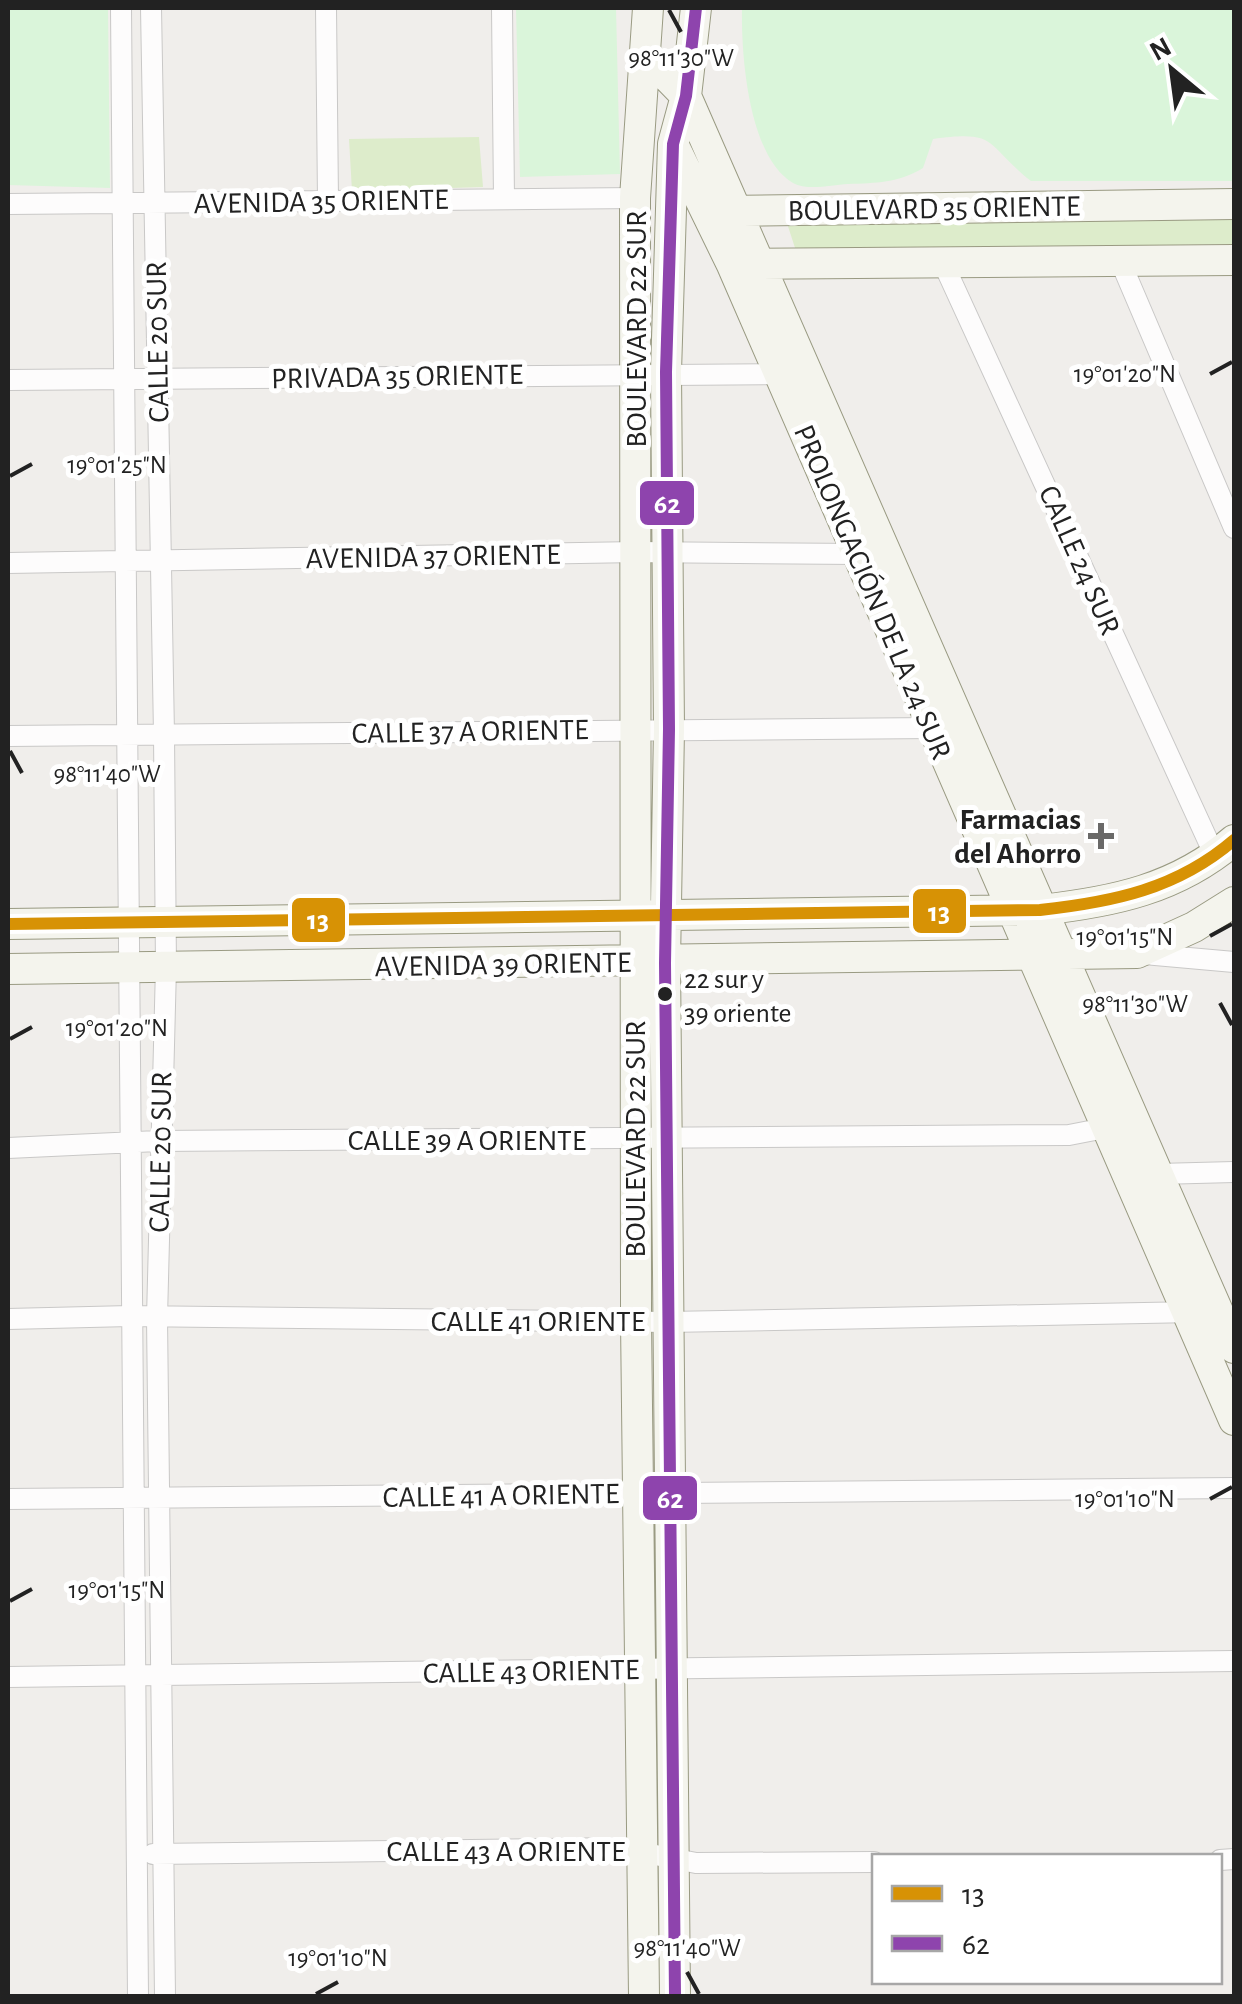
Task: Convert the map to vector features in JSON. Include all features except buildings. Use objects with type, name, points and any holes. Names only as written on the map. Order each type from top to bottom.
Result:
[{"type":"main road","name":"BOULEVARD 22 SUR","points":[[648,8],[635,198],[652,372]]},
{"type":"main road","name":"BOULEVARD 22 SUR","points":[[676,1996],[667,1139],[649,963],[635,916],[638,729],[652,551],[652,372],[673,144],[686,96],[696,8]]},
{"type":"main road","name":"PROLONGACIÓN DE LA 24 SUR","points":[[645,54],[686,96],[723,211],[1045,956],[1106,1128],[1202,1310],[1234,1348]]},
{"type":"main road","name":"PROLONGACIÓN DE LA 24 SUR","points":[[642,102],[723,211]]},
{"type":"main road","name":"BOULEVARD 35 ORIENTE","points":[[635,198],[668,206],[723,211],[1234,204]]},
{"type":"main road","name":"BOULEVARD 35 ORIENTE","points":[[746,264],[1234,260]]},
{"type":"main road","name":"PROLONGACIÓN DE LA 24 SUR","points":[[794,374],[858,554],[932,728],[1026,911]]},
{"type":"main road","name":"BOULEVARD 22 SUR","points":[[644,1996],[636,1139],[649,963],[666,916],[669,729],[652,551]]},
{"type":"main road","name":"AVENIDA 39 ORIENTE","points":[[8,924],[1026,911],[1126,898],[1156,888],[1225,848]]},
{"type":"main road","points":[[1137,953],[1194,927],[1234,902]]},
{"type":"main road","name":"AVENIDA 39 ORIENTE","points":[[8,969],[649,963],[1137,953]]},
{"type":"main road","name":"PROLONGACIÓN DE LA 24 SUR","points":[[1045,956],[1158,1174],[1234,1420]]},
{"type":"street","name":"CALLE 20 SUR","points":[[122,8],[138,1996]]},
{"type":"street","name":"CALLE 20 SUR","points":[[151,8],[166,967],[158,1141],[157,1318],[165,1996]]},
{"type":"street","points":[[326,8],[328,201]]},
{"type":"street","points":[[502,8],[504,199]]},
{"type":"street","name":"AVENIDA 35 ORIENTE","points":[[8,204],[635,198]]},
{"type":"street","points":[[1121,263],[1234,528]]},
{"type":"street","name":"CALLE 24 SUR","points":[[944,265],[1225,848]]},
{"type":"street","name":"PRIVADA 35 ORIENTE","points":[[8,380],[652,372],[794,374]]},
{"type":"street","name":"AVENIDA 37 ORIENTE","points":[[8,563],[652,551],[858,554]]},
{"type":"street","name":"CALLE 37 A ORIENTE","points":[[8,736],[932,728]]},
{"type":"street","points":[[1137,953],[1234,962]]},
{"type":"street","name":"CALLE 39 A ORIENTE","points":[[8,1148],[158,1141],[1069,1136],[1106,1128]]},
{"type":"street","points":[[1158,1174],[1234,1172]]},
{"type":"street","name":"CALLE 41 ORIENTE","points":[[8,1319],[130,1316],[668,1322],[1202,1310]]},
{"type":"street","name":"CALLE 41 A ORIENTE","points":[[8,1499],[1234,1488]]},
{"type":"street","name":"CALLE 43 ORIENTE","points":[[8,1677],[162,1678],[1234,1661]]},
{"type":"street","name":"CALLE 43 A ORIENTE","points":[[136,1853],[620,1848],[675,1861],[872,1862]]},
{"type":"green space","points":[[8,8],[108,8],[110,188],[8,185]]},
{"type":"green space","points":[[516,8],[616,8],[620,174],[520,177]]},
{"type":"green space","points":[[742,8],[1234,8],[1234,181],[1031,181],[990,143],[955,137],[933,139],[923,168],[905,177],[820,187],[793,183],[778,170],[757,128],[746,76]]},
{"type":"green space","points":[[479,137],[483,187],[352,191],[349,139]]},
{"type":"green space","points":[[785,217],[1234,217],[1234,244],[796,251]]},
{"type":"transit line","name":"62","points":[[675,1996],[665,963],[669,729],[666,372],[673,144],[686,96],[696,8]]},
{"type":"transit line","name":"13","points":[[8,924],[1040,910],[1093,903],[1167,882],[1234,840]]},
{"type":"place","name":"Farmacias del Ahorro","points":[[1101,836]]},
{"type":"place","name":"22 sur y 39 oriente","points":[[665,994]]}]
